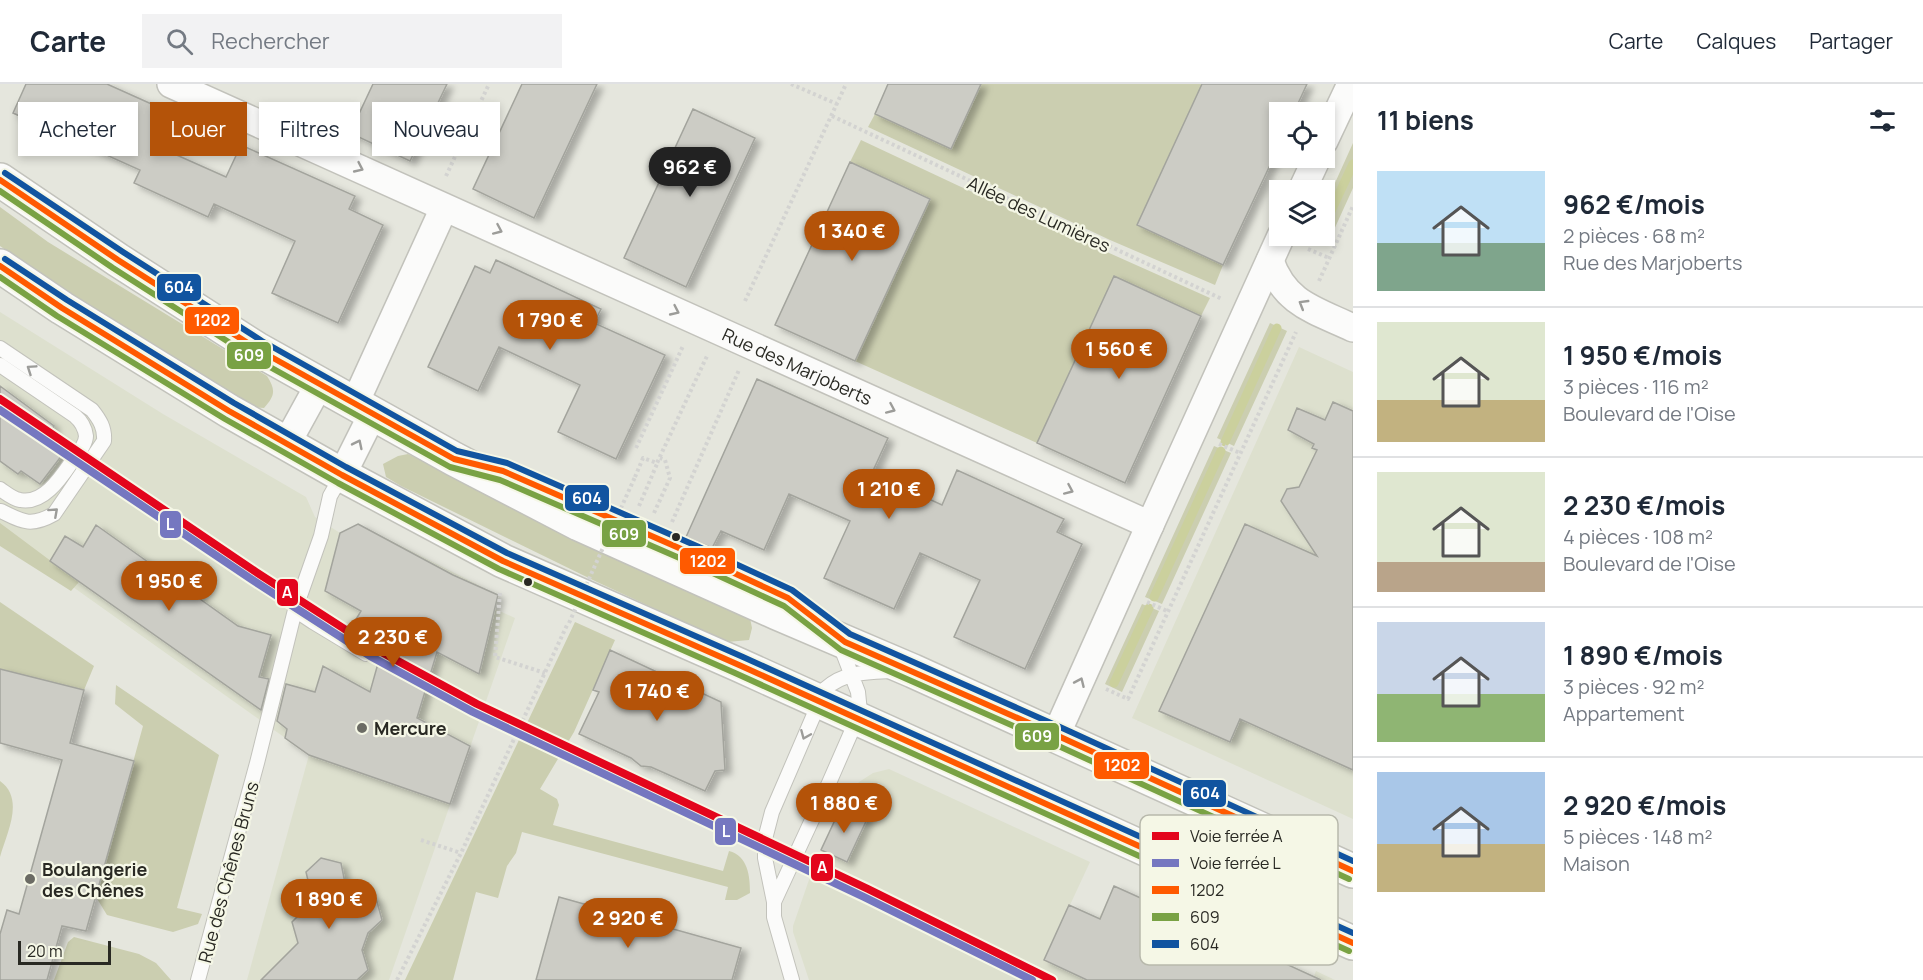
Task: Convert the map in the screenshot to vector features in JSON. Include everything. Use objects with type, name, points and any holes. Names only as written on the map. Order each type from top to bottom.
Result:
[{"type":"main road","points":[[0,180],[118,260],[257,349],[454,459],[579,524],[913,671],[1229,815]]},
{"type":"main road","points":[[0,266],[62,308],[229,411],[342,475],[503,561],[1140,846]]},
{"type":"main road","points":[[1338,865],[1353,872]]},
{"type":"main road","points":[[1338,936],[1353,943]]},
{"type":"street","name":"Rue des Marjoberts","points":[[171,84],[1150,525]]},
{"type":"street","points":[[1335,118],[1351,84]]},
{"type":"street","points":[[342,475],[364,408],[439,206]]},
{"type":"street","points":[[1056,735],[1277,246]]},
{"type":"street","points":[[1270,261],[1276,277],[1286,291],[1307,306],[1353,328]]},
{"type":"street","points":[[287,443],[320,383]]},
{"type":"street","points":[[1338,924],[1353,924]]},
{"type":"lane","points":[[0,348],[92,410],[105,434],[104,441],[54,514],[32,523],[1,510]]},
{"type":"lane","points":[[0,365],[75,416],[84,429],[85,441],[58,482],[40,496],[11,511],[1,510]]},
{"type":"lane","name":"Rue des Chênes Bruns","points":[[198,980],[257,763],[295,610],[321,536],[330,496],[342,475]]},
{"type":"lane","points":[[0,489],[20,501],[40,496]]},
{"type":"lane","points":[[295,610],[366,654]]},
{"type":"lane","points":[[774,902],[858,719],[860,704],[852,674],[838,639]]},
{"type":"lane","points":[[792,980],[774,917],[774,902],[765,850],[767,828],[772,813],[825,689],[852,674],[913,671]]},
{"type":"path","points":[[439,206],[489,84]]},
{"type":"path","points":[[791,84],[837,104]]},
{"type":"path","points":[[745,301],[846,84]]},
{"type":"path","name":"Allée des Lumières","points":[[832,116],[1247,311]]},
{"type":"path","points":[[1101,687],[1128,699],[1353,206]]},
{"type":"path","points":[[636,448],[685,342]]},
{"type":"path","points":[[635,515],[706,359]]},
{"type":"path","points":[[670,526],[741,366]]},
{"type":"path","points":[[1213,441],[1240,454]]},
{"type":"path","points":[[396,980],[461,853],[643,458],[657,463]]},
{"type":"path","points":[[657,507],[670,478],[665,460],[660,458]]},
{"type":"path","points":[[503,561],[495,657],[545,673]]},
{"type":"path","points":[[1141,599],[1167,611]]},
{"type":"path","points":[[421,840],[461,853]]},
{"type":"shaded area","points":[[0,312],[163,414],[306,497],[315,517],[340,533],[358,524],[498,595],[495,609],[515,618],[389,980],[247,980],[309,755],[0,535]]},
{"type":"shaded area","points":[[1299,347],[1353,372],[1353,819],[1132,718]]},
{"type":"shaded area","points":[[889,769],[1090,862],[1070,905],[1099,918],[1114,886],[1140,898],[1140,965],[1289,965],[1314,976],[1316,971],[1335,980],[809,980],[793,926],[811,874],[842,805],[859,782],[873,773]]},
{"type":"green space","points":[[981,84],[1202,84],[1137,225],[1223,265],[1215,285],[1110,240],[868,127],[875,114],[951,149]]},
{"type":"green space","points":[[861,140],[1210,298],[1201,316],[1114,276],[1037,443],[855,361],[930,199],[850,162]]},
{"type":"green space","points":[[1353,143],[1353,188],[1335,228],[1335,183]]},
{"type":"green space","points":[[0,207],[48,242],[267,376],[273,393],[268,404],[264,408],[251,407],[117,326],[0,246]]},
{"type":"green space","points":[[1270,323],[1287,331],[1234,446],[1217,438]]},
{"type":"green space","points":[[1214,446],[1231,453],[1162,604],[1145,597]]},
{"type":"green space","points":[[408,454],[750,618],[752,628],[749,640],[727,642],[597,582],[386,477],[383,464],[398,456]]},
{"type":"green space","points":[[0,523],[79,582],[71,591],[0,546]]},
{"type":"green space","points":[[0,602],[94,666],[84,690],[0,669]]},
{"type":"green space","points":[[1142,604],[1159,611],[1122,692],[1105,684]]},
{"type":"green space","points":[[575,622],[615,640],[574,732],[540,789],[557,799],[559,805],[553,825],[723,871],[729,851],[740,857],[747,868],[750,893],[737,900],[725,900],[728,887],[522,832],[516,853],[507,866],[498,898],[476,892],[453,980],[405,980]]},
{"type":"green space","points":[[116,685],[219,755],[177,908],[202,914],[198,924],[173,932],[107,915],[96,897],[143,726],[115,704]]},
{"type":"green space","points":[[0,781],[12,797],[13,806],[10,827],[0,857]]},
{"type":"green space","points":[[74,937],[139,954],[156,963],[171,980],[54,980],[68,942]]},
{"type":"building","points":[[26,84],[107,84],[150,103],[150,156],[179,156],[226,177],[236,156],[247,156],[247,148],[259,153],[259,156],[266,156],[355,196],[349,209],[383,225],[338,323],[272,293],[295,241],[214,204],[208,217],[134,183],[140,170],[109,156],[138,156],[138,102],[18,102],[18,115],[13,113]]},
{"type":"building","points":[[373,84],[447,84],[438,102],[372,102],[372,143],[360,138],[360,112]]},
{"type":"building","points":[[522,84],[597,84],[534,218],[473,189],[488,156],[500,156],[500,131]]},
{"type":"building","points":[[888,84],[981,84],[951,149],[875,114]]},
{"type":"building","points":[[1202,84],[1307,84],[1299,102],[1269,102],[1269,167],[1223,265],[1137,225]]},
{"type":"building","points":[[693,109],[755,138],[686,287],[624,258]]},
{"type":"building","points":[[399,156],[412,156],[410,161]]},
{"type":"building","points":[[850,162],[930,199],[855,361],[775,325]]},
{"type":"building","points":[[496,260],[601,309],[594,323],[665,355],[616,459],[558,432],[580,385],[499,347],[478,391],[428,367],[475,266],[490,273]]},
{"type":"building","points":[[1114,276],[1201,316],[1125,483],[1037,443]]},
{"type":"building","points":[[757,379],[888,438],[872,473],[942,505],[957,470],[1064,519],[1057,532],[1082,544],[1025,669],[954,637],[980,580],[920,553],[894,609],[824,578],[850,521],[789,494],[764,550],[721,531],[712,548],[686,537]]},
{"type":"building","points":[[0,386],[54,426],[50,432],[69,446],[40,484],[21,471],[18,474],[0,461]]},
{"type":"building","points":[[1333,402],[1353,411],[1353,770],[1240,719],[1230,742],[1159,711],[1245,524],[1317,556],[1281,501],[1287,489],[1299,487],[1317,450],[1312,448],[1314,444],[1288,430],[1297,408],[1325,420]]},
{"type":"building","points":[[358,524],[453,575],[498,595],[479,674],[437,652],[417,718],[470,746],[450,804],[309,755],[285,738],[287,729],[277,721],[286,684],[315,692],[323,666],[370,692],[384,642],[361,629],[362,625],[355,621],[361,611],[325,591],[340,533]]},
{"type":"building","points":[[96,525],[238,626],[271,635],[259,677],[269,679],[261,710],[50,561],[65,536],[83,547]]},
{"type":"building","points":[[610,650],[721,702],[725,770],[715,771],[705,791],[651,767],[641,766],[631,758],[579,734],[599,692],[593,690]]},
{"type":"building","points":[[0,669],[84,690],[70,743],[134,761],[86,931],[62,926],[47,980],[0,980],[0,934],[7,910],[19,914],[62,760],[0,743]]},
{"type":"building","points":[[842,805],[868,817],[847,862],[821,850]]},
{"type":"building","points":[[321,858],[341,863],[345,883],[357,894],[376,898],[382,920],[368,933],[362,950],[368,970],[357,980],[261,980],[298,943],[292,922],[306,908],[311,893],[306,872]]},
{"type":"building","points":[[1114,886],[1140,898],[1140,965],[1288,965],[1321,980],[1087,980],[1044,960],[1069,905],[1100,919]]},
{"type":"building","points":[[559,897],[741,948],[732,980],[536,980]]},
{"type":"waterway","points":[[1335,202],[1353,164]]},
{"type":"waterway","points":[[1225,442],[1277,328]]},
{"type":"waterway","points":[[1154,597],[1221,451]]},
{"type":"waterway","points":[[1114,683],[1149,608]]},
{"type":"rail line","name":"A","points":[[0,399],[256,572],[374,648],[477,704],[868,889],[1052,980]]},
{"type":"rail line","name":"L","points":[[0,410],[370,656],[473,712],[864,897],[1032,980]]},
{"type":"transit line","name":"604","points":[[5,173],[262,341],[457,451],[507,463],[699,547],[792,590],[850,634],[1252,815]]},
{"type":"transit line","name":"1202","points":[[0,180],[118,260],[257,349],[454,459],[503,471],[695,555],[788,598],[845,642],[1231,815]]},
{"type":"transit line","name":"609","points":[[0,191],[113,268],[252,357],[450,467],[500,480],[691,563],[784,606],[841,650],[1209,815]]},
{"type":"transit line","name":"604","points":[[5,259],[234,403],[346,467],[507,553],[1140,837]]},
{"type":"transit line","name":"1202","points":[[0,266],[62,308],[229,411],[342,475],[503,561],[1140,847]]},
{"type":"transit line","name":"609","points":[[0,277],[57,316],[225,419],[338,483],[499,569],[1140,856]]},
{"type":"transit line","name":"604","points":[[1338,854],[1353,861]]},
{"type":"transit line","name":"1202","points":[[1338,864],[1353,871]]},
{"type":"transit line","name":"609","points":[[1338,874],[1349,879]]},
{"type":"transit line","name":"604","points":[[1338,926],[1353,933]]},
{"type":"transit line","name":"1202","points":[[1338,936],[1353,943]]},
{"type":"transit line","name":"609","points":[[1338,946],[1349,951]]},
{"type":"place","name":"Mercure","points":[[362,728]]},
{"type":"place","name":"Boulangerie des Chênes","points":[[30,879]]}]
